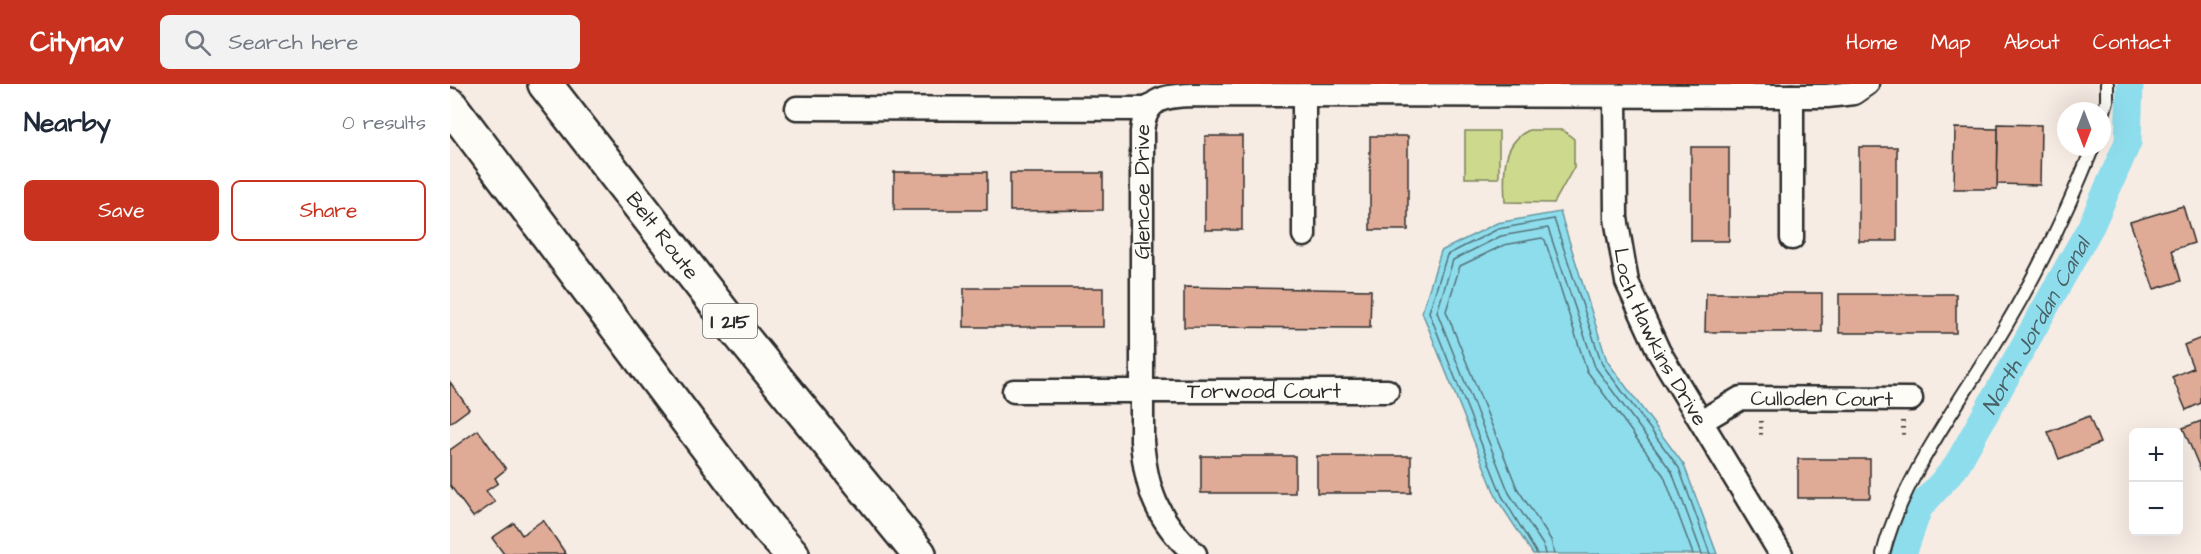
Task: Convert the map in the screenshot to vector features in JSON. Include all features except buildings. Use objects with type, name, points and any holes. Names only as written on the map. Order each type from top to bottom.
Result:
[{"type":"highway","name":"Belt Route","points":[[545,84],[738,332],[919,554]]},
{"type":"highway","points":[[450,105],[769,529],[792,554]]},
{"type":"street","name":"Glencoe Drive","points":[[1195,554],[1166,523],[1153,501],[1145,474],[1142,391],[1142,132],[1147,110],[1164,98],[1177,96],[1843,95],[1854,93],[1867,84]]},
{"type":"street","points":[[1304,96],[1304,235]]},
{"type":"street","points":[[1792,96],[1792,238]]},
{"type":"street","name":"Loch Hawkins Drive","points":[[1616,97],[1616,218],[1627,282],[1659,352],[1781,554]]},
{"type":"street","points":[[797,108],[1147,110]]},
{"type":"street","name":"Torwood Court","points":[[1014,391],[1387,392]]},
{"type":"street","name":"Culloden Court","points":[[1702,421],[1741,398],[1911,399]]},
{"type":"lane","points":[[2107,84],[2107,102]]},
{"type":"lane","points":[[1882,554],[1897,507],[2007,325],[2057,230],[2089,156]]},
{"type":"green space","points":[[1529,130],[1563,130],[1574,139],[1574,167],[1554,203],[1505,202],[1505,171],[1508,152],[1520,136]]},
{"type":"green space","points":[[1465,131],[1499,131],[1499,178],[1465,178]]},
{"type":"water","points":[[1560,212],[1607,361],[1684,465],[1717,554],[1533,554],[1497,499],[1422,312],[1441,251],[1497,223]]},
{"type":"waterway","name":"North Jordan Canal","points":[[1903,554],[1919,508],[1955,468],[2091,226],[2128,142],[2130,84]]}]
